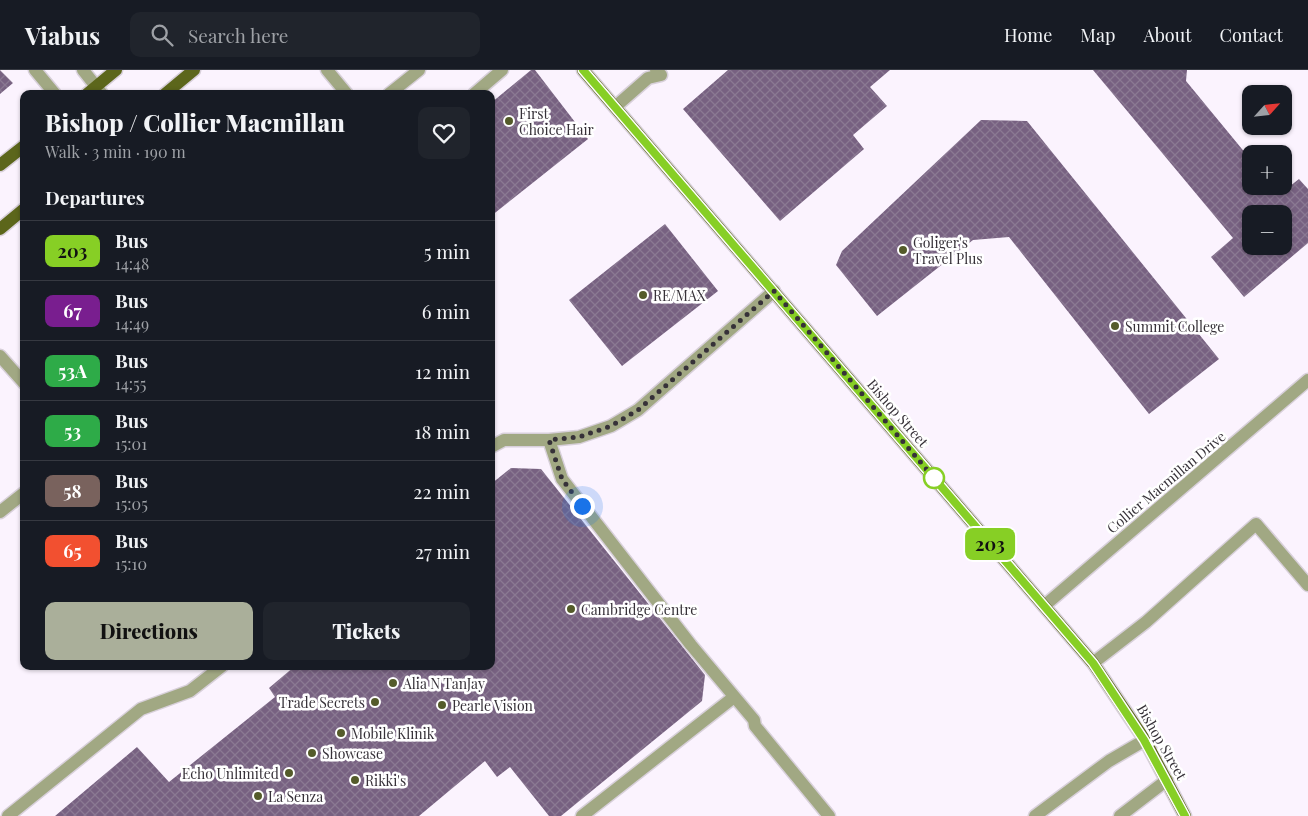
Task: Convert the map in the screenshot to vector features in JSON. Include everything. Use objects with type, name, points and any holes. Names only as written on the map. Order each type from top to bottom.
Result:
[{"type":"main road","points":[[96,90],[116,70]]},
{"type":"main road","points":[[170,90],[194,70]]},
{"type":"main road","name":"Bishop Street","points":[[583,70],[1093,663],[1144,740],[1185,816]]},
{"type":"main road","points":[[0,165],[20,149]]},
{"type":"main road","points":[[0,229],[20,212]]},
{"type":"street","points":[[35,70],[52,90]]},
{"type":"street","points":[[83,70],[94,90]]},
{"type":"street","points":[[327,70],[344,90]]},
{"type":"street","points":[[394,90],[420,70]]},
{"type":"street","points":[[479,90],[502,70]]},
{"type":"street","points":[[615,107],[648,78],[661,72]]},
{"type":"street","points":[[495,445],[504,440],[549,440],[587,434],[611,426],[638,410],[774,291]]},
{"type":"street","points":[[0,356],[20,378]]},
{"type":"street","name":"Collier Macmillan Drive","points":[[1044,606],[1308,380]]},
{"type":"street","points":[[549,440],[562,479],[829,816]]},
{"type":"street","points":[[0,512],[20,497]]},
{"type":"street","points":[[1093,663],[1146,622],[1256,524],[1308,585]]},
{"type":"street","points":[[8,816],[141,709],[190,691],[217,670]]},
{"type":"street","points":[[582,816],[734,697]]},
{"type":"street","points":[[1035,816],[1109,760],[1144,740]]},
{"type":"street","points":[[1120,816],[1167,780]]},
{"type":"building","points":[[0,70],[13,83],[0,94]]},
{"type":"building","points":[[531,70],[535,70],[588,139],[495,213],[495,100]]},
{"type":"building","points":[[728,70],[890,70],[870,87],[887,106],[853,135],[864,149],[780,221],[683,109]]},
{"type":"building","points":[[1093,70],[1187,70],[1186,81],[1242,149],[1242,195],[1292,195],[1292,185],[1299,179],[1308,189],[1308,243],[1244,297],[1211,257],[1233,238]]},
{"type":"building","points":[[981,120],[1027,121],[1219,359],[1149,414],[1009,237],[973,240],[877,316],[836,265],[842,251]]},
{"type":"building","name":"RE/MAX","points":[[665,224],[718,291],[622,366],[569,300]]},
{"type":"building","name":"Cambridge Centre","points":[[511,468],[541,469],[705,675],[702,701],[561,816],[549,816],[510,767],[497,777],[485,761],[419,816],[55,816],[137,747],[169,782],[275,697],[269,688],[290,670],[495,670],[495,481]]},
{"type":"bus line","name":"203","points":[[583,70],[1093,663],[1125,708],[1175,793],[1185,816]]},
{"type":"place","name":"First Choice Hair","points":[[509,121]]},
{"type":"place","name":"Goliger's Travel Plus","points":[[903,250]]},
{"type":"place","name":"RE/MAX","points":[[643,295]]},
{"type":"place","name":"Summit College","points":[[1115,326]]},
{"type":"place","name":"Cambridge Centre","points":[[571,609]]},
{"type":"place","name":"Alia N TanJay","points":[[393,683]]},
{"type":"place","name":"Trade Secrets","points":[[375,702]]},
{"type":"place","name":"Pearle Vision","points":[[442,705]]},
{"type":"place","name":"Mobile Klinik","points":[[341,733]]},
{"type":"place","name":"Showcase","points":[[312,753]]},
{"type":"place","name":"Echo Unlimited","points":[[289,773]]},
{"type":"place","name":"Rikki's","points":[[355,780]]},
{"type":"place","name":"La Senza","points":[[258,796]]},
{"type":"route","points":[[582,506],[562,479],[549,440],[579,437],[611,426],[638,410],[774,291],[934,478]]}]
